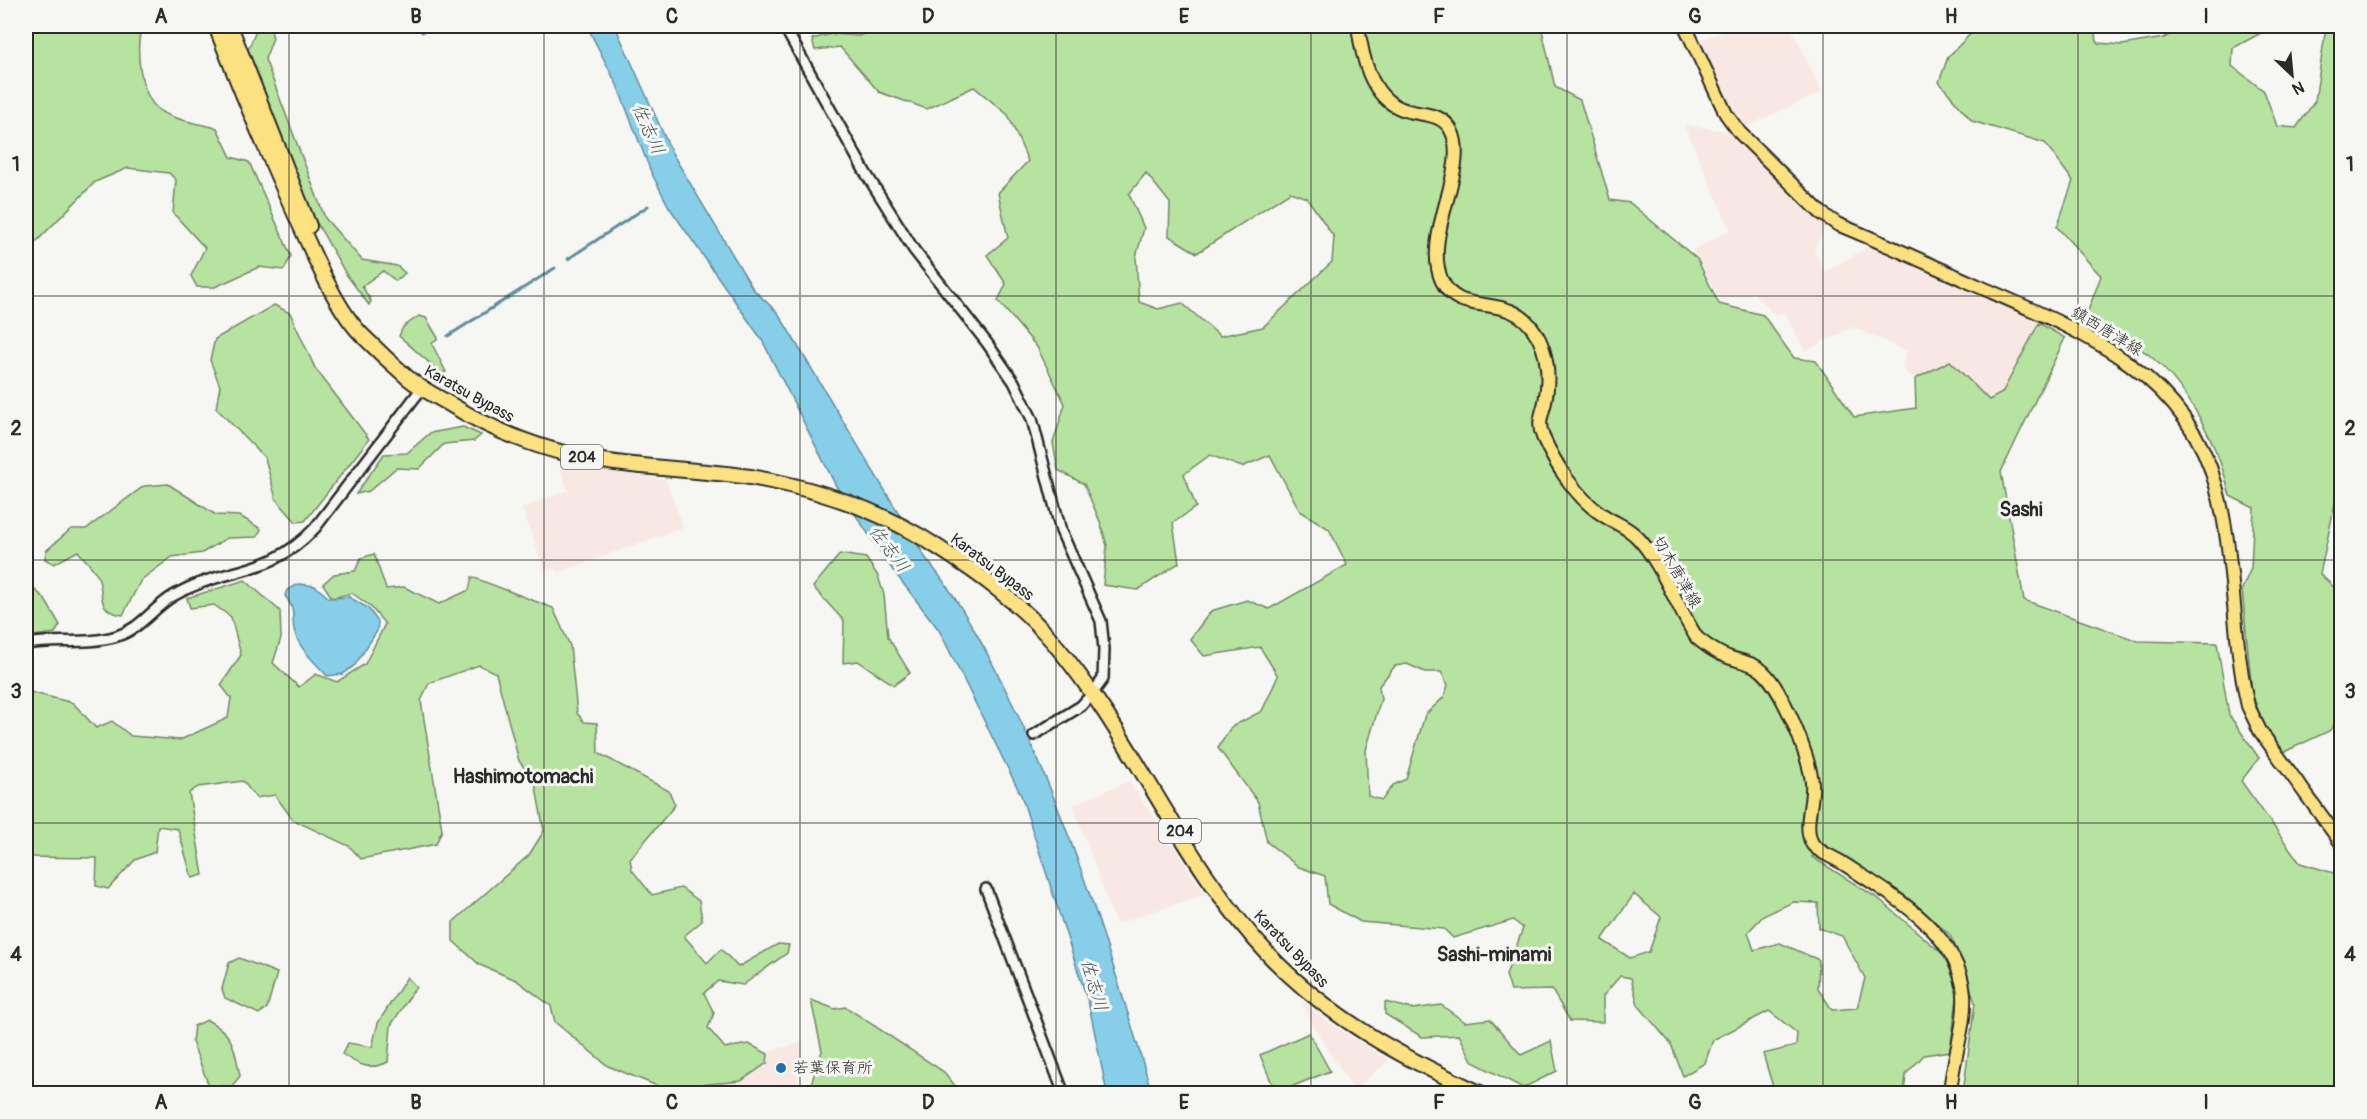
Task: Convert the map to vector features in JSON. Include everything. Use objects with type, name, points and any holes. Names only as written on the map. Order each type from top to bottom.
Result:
[{"type":"highway","name":"Karatsu Bypass","points":[[216,26],[260,138],[322,272],[362,335],[422,388],[487,426],[546,448],[607,462],[747,477],[820,493],[878,514],[934,545],[1022,608],[1056,646],[1092,694],[1215,885],[1267,953],[1323,1005],[1372,1039],[1482,1094]]},
{"type":"highway","name":"Karatsu Bypass","points":[[230,26],[314,239],[373,344]]},
{"type":"highway","name":"Karatsu Bypass","points":[[1457,1082],[1476,1094]]},
{"type":"main road","name":"切木唐津線","points":[[1358,26],[1367,66],[1379,93],[1390,103],[1404,110],[1430,114],[1443,121],[1450,129],[1454,141],[1454,162],[1438,235],[1437,256],[1441,278],[1448,291],[1458,300],[1472,304],[1507,307],[1525,319],[1535,332],[1545,352],[1548,375],[1539,426],[1547,446],[1587,503],[1638,537],[1697,638],[1712,650],[1757,667],[1768,676],[1804,749],[1812,779],[1813,798],[1808,839],[1813,845],[1883,890],[1926,924],[1950,952],[1960,975],[1964,994],[1963,1020],[1950,1094]]},
{"type":"main road","name":"鎮西唐津線","points":[[1685,26],[1726,114],[1740,133],[1820,212],[1837,224],[2050,318],[2117,353],[2162,391],[2181,414],[2196,437],[2216,485],[2248,706],[2260,731],[2342,844]]},
{"type":"street","points":[[784,26],[865,172],[914,250],[987,343],[1014,382],[1032,419],[1061,531],[1101,621],[1103,679],[1081,706],[1034,735]]},
{"type":"street","points":[[26,644],[115,637],[127,632],[180,592],[283,556],[299,546],[422,388]]},
{"type":"street","points":[[986,889],[1065,1094]]},
{"type":"shaded area","points":[[1744,26],[1790,26],[1822,92],[1745,127],[1728,107],[1698,40]]},
{"type":"shaded area","points":[[1684,125],[1732,132],[1827,225],[1814,250],[1825,272],[1872,245],[2035,316],[2039,323],[2002,393],[1989,400],[1950,361],[1915,379],[1902,368],[1907,351],[1853,327],[1805,351],[1785,312],[1775,315],[1753,293],[1721,301],[1693,250],[1731,230]]},
{"type":"shaded area","points":[[559,463],[666,480],[683,527],[560,572],[553,569],[545,571],[522,508],[568,490]]},
{"type":"shaded area","points":[[1129,781],[1205,894],[1116,924],[1073,805]]},
{"type":"shaded area","points":[[1301,1001],[1338,1029],[1389,1060],[1354,1090],[1315,1029]]},
{"type":"shaded area","name":"若葉保育所","points":[[804,1042],[796,1093],[686,1094],[698,1085],[741,1081],[767,1063],[768,1054],[776,1049]]},
{"type":"green space","points":[[26,26],[142,26],[139,59],[148,96],[154,105],[168,115],[217,128],[231,157],[249,162],[291,256],[284,270],[259,267],[215,287],[197,287],[191,276],[205,248],[173,213],[176,180],[169,173],[128,168],[95,182],[32,246],[26,248]]},
{"type":"green space","points":[[258,26],[270,26],[273,38],[265,59],[325,218],[362,260],[397,266],[405,273],[396,281],[383,271],[362,286],[371,301],[369,305],[346,274],[313,216],[248,50]]},
{"type":"green space","points":[[879,26],[1541,26],[1555,87],[1580,100],[1610,200],[1630,203],[1697,259],[1719,304],[1763,315],[1794,358],[1816,361],[1854,417],[1916,408],[1915,379],[1950,361],[1989,400],[2002,393],[2039,323],[2065,338],[2001,472],[2024,600],[2138,641],[2217,643],[2229,715],[2259,758],[2241,781],[2300,863],[2334,873],[2342,904],[2341,1091],[2339,1094],[1963,1093],[1975,1003],[1963,963],[1950,935],[1922,910],[1828,848],[1812,857],[1879,899],[1945,956],[1958,991],[1950,1051],[1924,1055],[1906,1074],[1904,1093],[1762,1093],[1773,1087],[1763,1054],[1796,1046],[1797,1033],[1769,1011],[1713,1040],[1705,1063],[1683,1076],[1671,1044],[1638,1005],[1631,978],[1620,976],[1603,996],[1603,1022],[1570,1021],[1552,990],[1511,991],[1506,975],[1523,928],[1513,920],[1453,938],[1444,929],[1361,922],[1328,904],[1325,876],[1299,867],[1267,842],[1258,802],[1218,748],[1231,727],[1262,711],[1278,676],[1260,647],[1204,656],[1190,639],[1211,611],[1247,600],[1269,609],[1347,565],[1329,529],[1300,511],[1270,455],[1242,467],[1210,455],[1184,474],[1196,507],[1173,523],[1179,563],[1138,590],[1103,585],[1107,546],[1101,524],[1084,484],[1058,470],[1053,443],[1065,404],[1037,347],[998,301],[1006,284],[987,255],[1008,238],[998,193],[1028,161],[1008,115],[974,87],[927,109],[879,92],[840,47],[815,50],[812,39],[831,34],[859,36]],"holes":[[[1146,173],[1170,203],[1169,236],[1197,253],[1290,192],[1307,198],[1334,237],[1332,262],[1263,327],[1220,336],[1182,303],[1158,309],[1139,302],[1136,257],[1144,228],[1129,194]],[[1407,664],[1425,672],[1441,672],[1448,685],[1444,697],[1425,715],[1406,779],[1393,785],[1382,800],[1368,796],[1366,750],[1381,699],[1379,686],[1395,666]],[[1634,894],[1661,917],[1649,952],[1630,958],[1602,940]],[[1793,902],[1818,903],[1819,928],[1842,936],[1865,978],[1857,1008],[1832,1010],[1818,988],[1819,960],[1780,943],[1754,950],[1748,932],[1763,916]]]},
{"type":"green space","points":[[1978,26],[2092,26],[2098,43],[2122,45],[2164,38],[2184,26],[2274,26],[2233,48],[2232,66],[2264,91],[2277,126],[2296,128],[2315,101],[2326,27],[2341,26],[2342,470],[2320,574],[2335,588],[2341,584],[2341,716],[2329,731],[2284,752],[2263,724],[2252,693],[2242,589],[2251,568],[2254,508],[2230,496],[2219,458],[2210,438],[2177,383],[2149,355],[2085,319],[2101,276],[2057,227],[2073,181],[2045,143],[1972,121],[1939,82],[1948,57]]},
{"type":"green space","points":[[274,305],[290,313],[315,368],[369,439],[305,521],[296,522],[276,499],[265,458],[216,408],[220,386],[210,360],[215,339]]},
{"type":"green space","points":[[419,316],[426,318],[438,338],[432,344],[446,372],[441,373],[399,336],[403,327]]},
{"type":"green space","points":[[463,427],[481,435],[474,441],[444,444],[419,469],[396,468],[369,491],[356,494],[384,454],[407,453],[430,433]]},
{"type":"green space","points":[[168,484],[216,515],[240,516],[261,529],[257,537],[227,538],[202,553],[172,557],[141,580],[123,615],[114,613],[104,605],[97,575],[78,551],[54,564],[45,559],[46,551],[71,529],[86,529],[144,486]]},
{"type":"green space","points":[[374,554],[386,589],[404,587],[439,604],[469,590],[472,577],[553,608],[570,646],[577,713],[584,722],[597,723],[598,753],[669,791],[675,805],[630,859],[632,870],[652,895],[681,888],[699,901],[702,921],[684,936],[707,963],[721,949],[738,967],[778,944],[789,945],[787,953],[743,985],[718,981],[704,993],[714,1013],[708,1028],[725,1048],[749,1044],[768,1054],[767,1063],[741,1081],[698,1085],[689,1091],[660,1087],[608,1066],[555,1022],[551,1006],[516,980],[480,965],[453,941],[453,922],[529,855],[544,831],[535,782],[519,761],[496,673],[479,665],[429,683],[421,701],[442,830],[436,844],[361,859],[349,846],[293,820],[275,795],[256,798],[243,781],[198,787],[189,793],[203,875],[192,878],[178,829],[158,826],[155,852],[135,860],[108,889],[96,886],[97,858],[26,857],[26,691],[73,703],[96,728],[112,721],[131,736],[180,740],[228,718],[231,698],[221,685],[241,655],[231,617],[214,605],[190,608],[187,598],[245,580],[280,611],[281,638],[273,663],[299,687],[316,674],[337,682],[365,664],[385,624],[370,606],[352,593],[332,598],[323,584],[334,574],[355,571],[361,558]]},
{"type":"green space","points":[[840,554],[866,558],[878,576],[884,595],[888,637],[910,673],[894,685],[858,661],[843,663],[844,621],[813,587]]},
{"type":"green space","points":[[26,582],[44,598],[60,625],[55,633],[26,637]]},
{"type":"green space","points":[[239,958],[277,973],[267,1008],[259,1014],[225,998],[222,989],[229,963]]},
{"type":"green space","points":[[407,977],[416,987],[391,1025],[388,1062],[382,1065],[364,1066],[342,1054],[348,1043],[372,1047],[378,1023]]},
{"type":"green space","points":[[811,1000],[835,1009],[846,1007],[944,1072],[961,1093],[808,1093],[822,1051]]},
{"type":"green space","points":[[1385,1002],[1413,1009],[1441,1005],[1465,1022],[1490,1019],[1521,1055],[1551,1041],[1557,1071],[1523,1088],[1473,1062],[1459,1035],[1422,1037],[1385,1014]]},
{"type":"green space","points":[[207,1020],[223,1031],[232,1043],[240,1076],[232,1086],[209,1086],[192,1042],[194,1026]]},
{"type":"green space","points":[[1309,1033],[1330,1071],[1276,1093],[1260,1055]]},
{"type":"water","name":"佐志川","points":[[587,26],[615,26],[672,153],[753,289],[778,313],[925,557],[951,593],[985,650],[1036,755],[1074,850],[1152,1093],[1107,1093],[1089,1005],[1021,795],[939,630],[892,569],[836,486],[762,340],[669,207],[651,172],[617,85]]},
{"type":"water","points":[[299,584],[315,586],[329,598],[349,597],[368,608],[378,622],[377,631],[355,665],[343,674],[327,676],[304,651],[297,639],[293,611],[285,596],[287,590]]},
{"type":"waterway","points":[[422,32],[432,26]]},
{"type":"waterway","points":[[568,259],[648,206]]},
{"type":"waterway","points":[[448,336],[555,268]]},
{"type":"place","name":"若葉保育所","points":[[781,1068]]},
{"type":"district","name":"Sashi","points":[[2021,509]]},
{"type":"district","name":"Hashimotomachi","points":[[523,776]]},
{"type":"district","name":"Sashi-minami","points":[[1494,954]]}]
